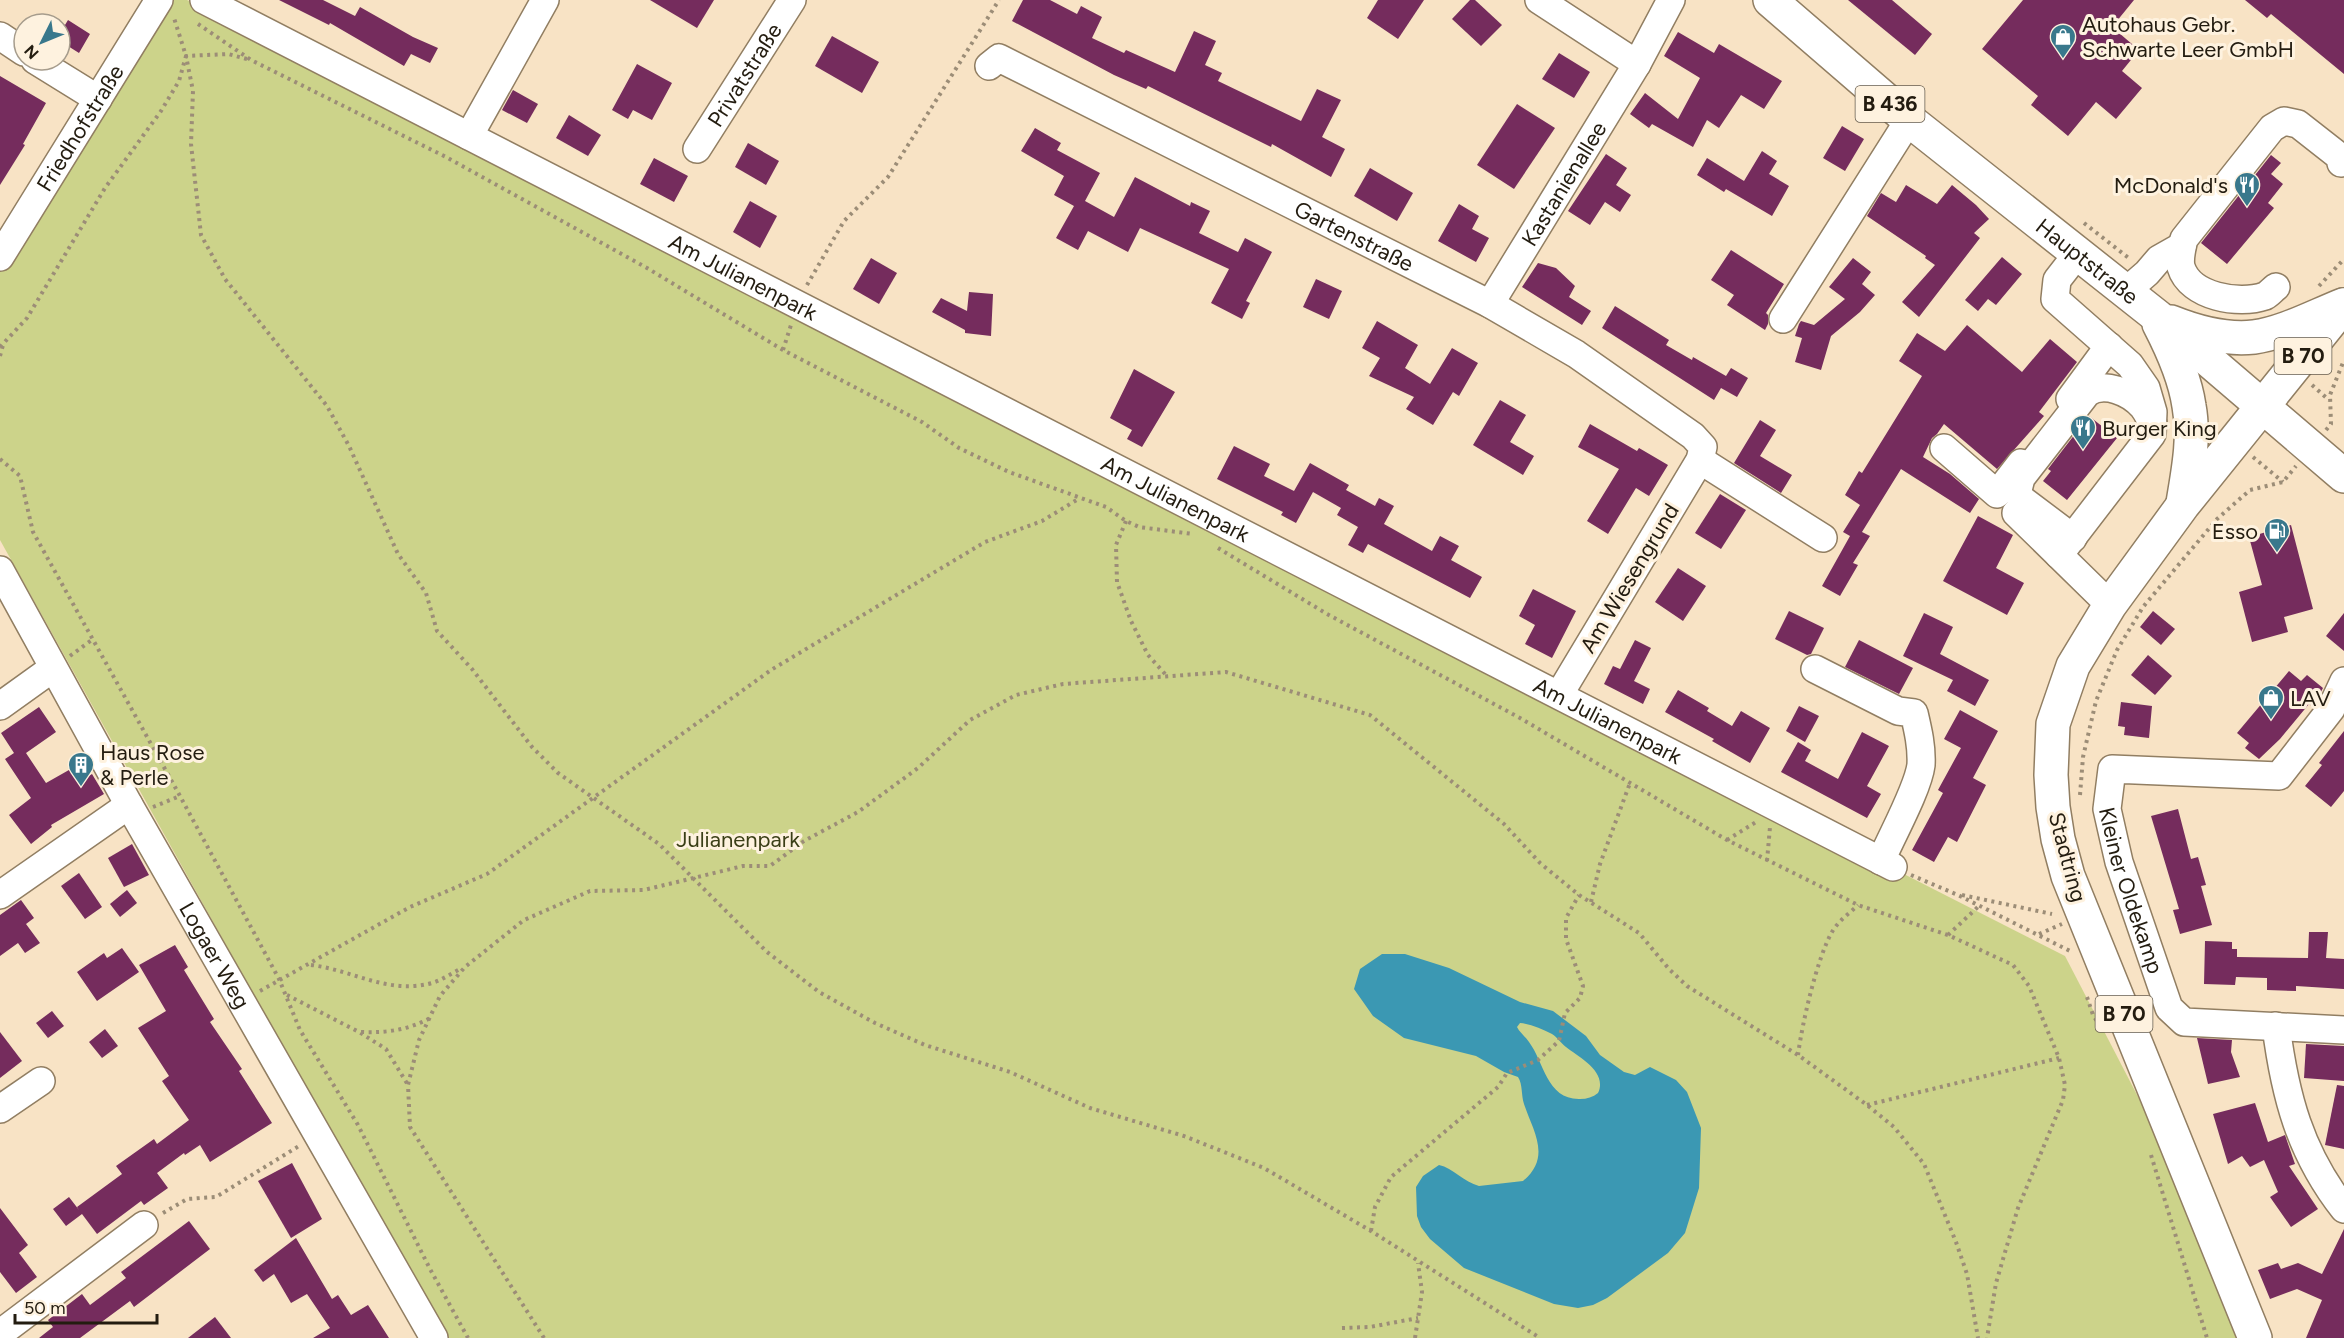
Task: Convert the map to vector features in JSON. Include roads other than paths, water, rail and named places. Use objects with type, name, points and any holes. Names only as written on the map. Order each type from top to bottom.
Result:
[{"type":"main road","name":"Hauptstraße","points":[[1770,0],[1909,120],[2078,253],[2133,280],[2156,316],[2344,476]]},
{"type":"main road","points":[[2156,316],[2185,327],[2211,333],[2254,337],[2280,330],[2344,305]]},
{"type":"main road","name":"B 70","points":[[2262,408],[2344,305]]},
{"type":"main road","name":"B 436","points":[[2156,316],[2172,350],[2189,406],[2191,444],[2183,505]]},
{"type":"main road","name":"Stadtring","points":[[2255,1338],[2068,876],[2058,839],[2051,775],[2053,724],[2073,666],[2110,605],[2183,505],[2262,408]]},
{"type":"street","points":[[469,136],[545,0]]},
{"type":"street","name":"Privatstraße","points":[[697,149],[792,0]]},
{"type":"street","points":[[1539,0],[1637,64]]},
{"type":"street","name":"Kastanienallee","points":[[1490,303],[1637,64],[1671,0]]},
{"type":"street","name":"Friedhofstraße","points":[[0,257],[98,99],[166,6]]},
{"type":"street","name":"Am Julianenpark","points":[[196,9],[469,136],[1887,864],[1919,774],[1920,742],[1914,713],[1898,711],[1815,669]]},
{"type":"street","name":"Gartenstraße","points":[[989,66],[999,58],[1490,303],[1576,354],[1693,436],[1701,454]]},
{"type":"street","points":[[54,72],[98,99]]},
{"type":"street","points":[[1783,319],[1909,120]]},
{"type":"street","points":[[2276,287],[2266,296],[2232,299],[2211,294],[2197,287],[2181,267],[2180,256],[2184,238],[2272,128],[2284,120],[2298,124],[2340,157],[2341,163]]},
{"type":"street","points":[[2133,280],[2159,259],[2182,246]]},
{"type":"street","points":[[2066,547],[2153,430],[2153,407],[2146,388],[2130,365],[2055,299],[2057,280],[2078,253]]},
{"type":"street","points":[[1997,494],[2109,346]]},
{"type":"street","points":[[2110,605],[2066,547],[2020,498],[2018,490],[2021,478],[2087,393],[2094,388],[2103,386],[2115,389],[2143,407],[2153,430]]},
{"type":"street","points":[[1944,448],[1997,494],[2066,547]]},
{"type":"street","points":[[1701,454],[1823,538]]},
{"type":"street","name":"Am Wiesengrund","points":[[1559,695],[1701,454]]},
{"type":"street","name":"Logaer Weg","points":[[0,570],[129,805],[434,1338]]},
{"type":"street","points":[[0,706],[53,668]]},
{"type":"street","name":"Kleiner Oldekamp","points":[[2344,681],[2339,687],[2331,709],[2279,776],[2112,769],[2107,809],[2119,862],[2169,1008],[2184,1022],[2344,1030]]},
{"type":"street","points":[[0,895],[129,805]]},
{"type":"street","points":[[2276,1026],[2282,1071],[2294,1120],[2312,1162],[2344,1209]]},
{"type":"street","points":[[0,1109],[41,1081]]},
{"type":"street","points":[[2,1333],[144,1225]]},
{"type":"water","points":[[1382,954],[1405,954],[1449,968],[1520,1002],[1553,1011],[1586,1036],[1600,1055],[1624,1072],[1635,1075],[1650,1067],[1676,1080],[1687,1092],[1701,1128],[1699,1188],[1685,1233],[1668,1253],[1607,1298],[1593,1305],[1578,1308],[1554,1304],[1464,1268],[1430,1239],[1421,1227],[1417,1216],[1416,1187],[1423,1176],[1439,1165],[1479,1186],[1523,1181],[1537,1163],[1538,1144],[1524,1104],[1518,1077],[1476,1056],[1404,1038],[1373,1016],[1354,989],[1360,969]],"holes":[[[1520,1023],[1552,1034],[1591,1066],[1599,1078],[1598,1093],[1590,1098],[1569,1098],[1553,1087],[1534,1050],[1517,1027]]]},
{"type":"place","name":"Autohaus Gebr. Schwarte Leer GmbH","points":[[2063,60]]},
{"type":"place","name":"McDonald's","points":[[2247,208]]},
{"type":"place","name":"Burger King","points":[[2083,451]]},
{"type":"place","name":"Esso","points":[[2277,554]]},
{"type":"place","name":"LAV","points":[[2271,721]]},
{"type":"place","name":"Haus Rose & Perle","points":[[81,788]]},
{"type":"park label","name":"Julianenpark","points":[[738,839]]}]
